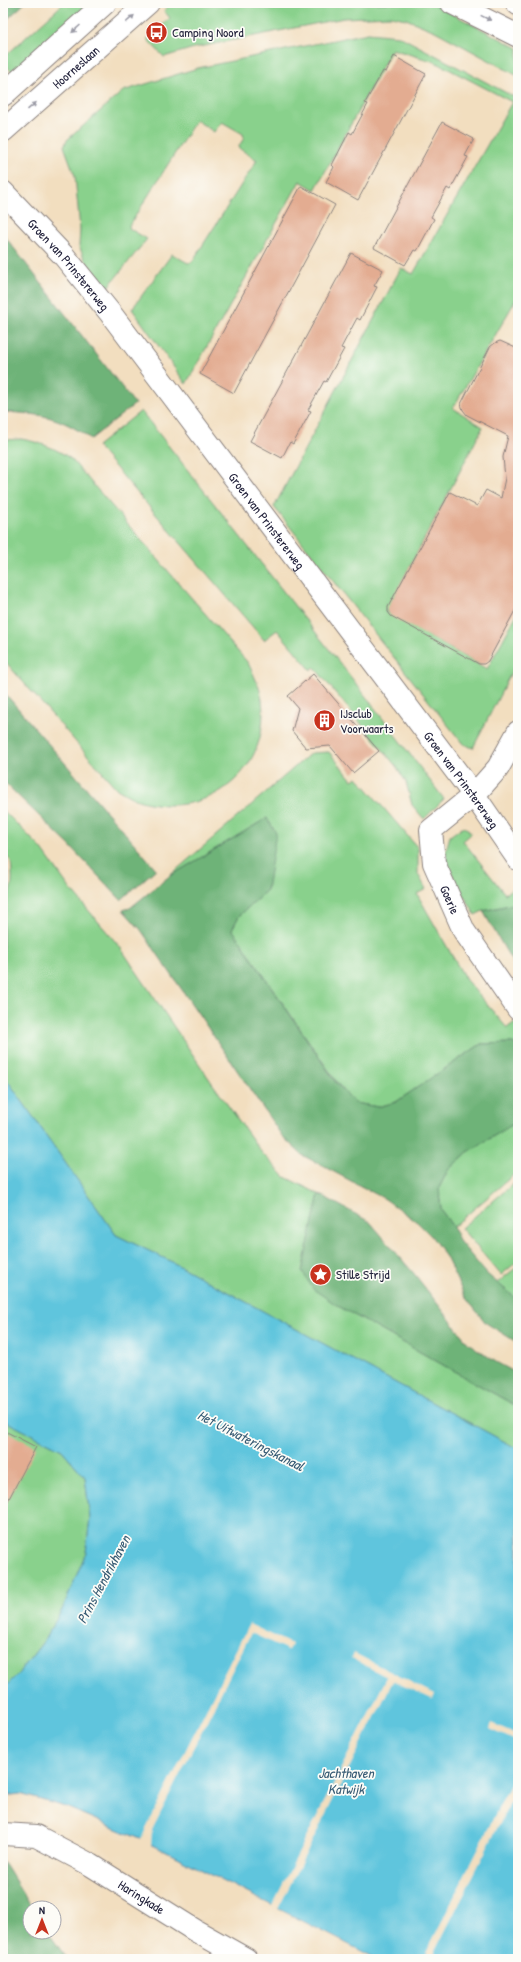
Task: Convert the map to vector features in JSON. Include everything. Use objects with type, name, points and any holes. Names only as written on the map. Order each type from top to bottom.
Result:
[{"type":"street","points":[[3,95],[105,3]]},
{"type":"street","name":"Hoorneslaan","points":[[3,131],[148,3]]},
{"type":"street","points":[[452,3],[518,36]]},
{"type":"street","name":"Groen van Prinstererweg","points":[[3,192],[64,256],[111,314],[474,796],[518,859]]},
{"type":"street","points":[[474,796],[498,768],[518,732]]},
{"type":"street","name":"Goerie","points":[[474,796],[431,830],[434,863],[464,931],[518,1009]]},
{"type":"street","name":"Haringkade","points":[[3,1834],[36,1836],[91,1865],[196,1932],[246,1959]]},
{"type":"green space","points":[[3,3],[25,3],[3,23]]},
{"type":"green space","points":[[64,3],[92,3],[14,74],[3,62],[3,58]]},
{"type":"green space","points":[[169,3],[431,3],[518,48],[518,76],[435,31],[406,19],[391,16],[344,18],[194,48],[164,57],[147,39],[170,18],[164,11]]},
{"type":"green space","points":[[368,33],[399,36],[518,99],[518,296],[453,408],[483,427],[386,612],[487,669],[518,612],[518,659],[473,748],[463,744],[274,507],[401,268],[413,274],[512,102],[435,62],[392,49],[315,190],[300,181],[186,384],[132,309],[172,254],[188,263],[192,262],[257,160],[240,149],[239,146],[244,138],[243,134],[222,122],[214,132],[196,120],[129,226],[130,229],[147,239],[108,287],[86,262],[79,246],[80,229],[75,176],[64,146],[67,140],[123,91],[198,68]]},
{"type":"green space","points":[[3,234],[135,404],[91,439],[69,425],[50,418],[40,415],[3,412]]},
{"type":"green space","points":[[141,411],[354,681],[444,799],[424,819],[412,805],[406,782],[396,766],[314,667],[311,670],[277,630],[264,640],[97,446]]},
{"type":"green space","points":[[21,439],[47,446],[71,459],[248,663],[255,677],[262,700],[262,725],[257,747],[246,767],[232,783],[213,795],[192,803],[169,805],[141,801],[117,789],[3,659],[3,440]]},
{"type":"green space","points":[[3,691],[156,869],[121,900],[69,845],[3,781]]},
{"type":"green space","points":[[329,752],[352,780],[357,777],[418,848],[418,874],[426,889],[417,894],[466,980],[507,1028],[515,1022],[518,1026],[518,1047],[513,1043],[481,1044],[396,1102],[378,1107],[355,1103],[338,1084],[232,929],[239,916],[267,890],[267,818],[167,878],[311,753]]},
{"type":"green space","points":[[3,810],[41,848],[71,890],[120,947],[212,1083],[262,1153],[285,1177],[319,1194],[312,1228],[338,1306],[518,1407],[518,1449],[172,1262],[116,1235],[3,1074],[3,901],[7,897],[11,888],[12,877],[11,861],[3,853]]},
{"type":"green space","points":[[267,818],[276,833],[267,890],[239,916],[232,929],[337,1084],[355,1103],[378,1107],[396,1102],[481,1044],[513,1043],[518,1047],[518,1121],[468,1152],[448,1170],[439,1188],[441,1210],[453,1227],[460,1242],[487,1274],[518,1300],[518,1343],[486,1323],[465,1297],[446,1257],[432,1237],[417,1222],[385,1199],[302,1155],[282,1136],[141,930],[123,910],[130,908],[167,878]]},
{"type":"green space","points":[[462,827],[467,828],[471,834],[463,841],[505,894],[515,887],[518,891],[518,903],[483,911],[475,915],[446,863],[446,850],[450,836]]},
{"type":"green space","points":[[518,903],[518,959],[513,963],[483,911]]},
{"type":"green space","points":[[518,1121],[518,1171],[453,1227],[441,1210],[439,1188],[448,1170],[468,1152]]},
{"type":"green space","points":[[518,1180],[518,1261],[501,1275],[461,1228]]},
{"type":"green space","points":[[319,1194],[370,1222],[416,1276],[468,1343],[496,1362],[518,1374],[518,1407],[338,1306],[313,1289],[302,1271]]},
{"type":"green space","points":[[518,1266],[518,1300],[497,1283]]},
{"type":"green space","points":[[3,1420],[62,1450],[85,1477],[90,1518],[86,1553],[62,1610],[43,1642],[19,1673],[3,1689]]},
{"type":"green space","points":[[3,1861],[27,1900],[22,1900],[22,1940],[54,1940],[67,1959],[9,1959],[3,1948]]},
{"type":"water","points":[[3,1074],[116,1235],[172,1262],[518,1449],[518,1959],[377,1959],[145,1841],[66,1807],[20,1794],[3,1796],[3,1689],[19,1673],[43,1642],[62,1610],[86,1553],[90,1518],[85,1477],[62,1450],[3,1420]]},
{"type":"pier","points":[[249,1624],[291,1644],[288,1650],[251,1633],[152,1830],[151,1846],[272,1906],[387,1677],[351,1658],[354,1653],[434,1694],[432,1699],[393,1681],[278,1909],[376,1959],[372,1959],[140,1841]]},
{"type":"pier","points":[[492,1723],[518,1735],[518,1742],[490,1729]]},
{"type":"pier","points":[[518,1769],[518,1787],[431,1959],[423,1959]]},
{"type":"building","points":[[394,56],[426,74],[358,200],[326,182],[334,167],[332,165],[349,132],[352,134],[368,104],[365,103],[383,71],[386,72]]},
{"type":"building","points":[[442,122],[474,139],[465,156],[468,157],[450,190],[447,188],[431,217],[434,219],[417,251],[414,250],[405,265],[374,248]]},
{"type":"building","points":[[301,186],[335,205],[234,393],[200,374]]},
{"type":"building","points":[[351,253],[383,270],[374,286],[377,287],[360,320],[357,318],[341,348],[344,349],[326,382],[324,381],[308,410],[311,411],[293,444],[290,442],[282,458],[250,441]]},
{"type":"building","points":[[500,341],[518,349],[518,605],[488,661],[484,664],[479,664],[391,616],[388,612],[388,607],[450,492],[477,506],[486,490],[501,498],[505,478],[503,457],[508,436],[467,415],[461,404],[490,347]]},
{"type":"building","name":"IJsclub Voorwaarts","points":[[313,674],[379,751],[353,773],[330,746],[306,748],[292,731],[298,708],[288,696]]},
{"type":"building","points":[[3,1430],[36,1447],[3,1510]]},
{"type":"place","name":"Camping Noord","points":[[157,32]]},
{"type":"place","name":"IJsclub Voorwaarts","points":[[324,720]]},
{"type":"place","name":"Stille Strijd","points":[[321,1274]]},
{"type":"water label","name":"Het Uitwateringskanaal","points":[[251,1440]]},
{"type":"water label","name":"Prins Hendrikhaven","points":[[103,1579]]},
{"type":"water label","name":"Jachthaven Katwijk","points":[[346,1780]]}]
